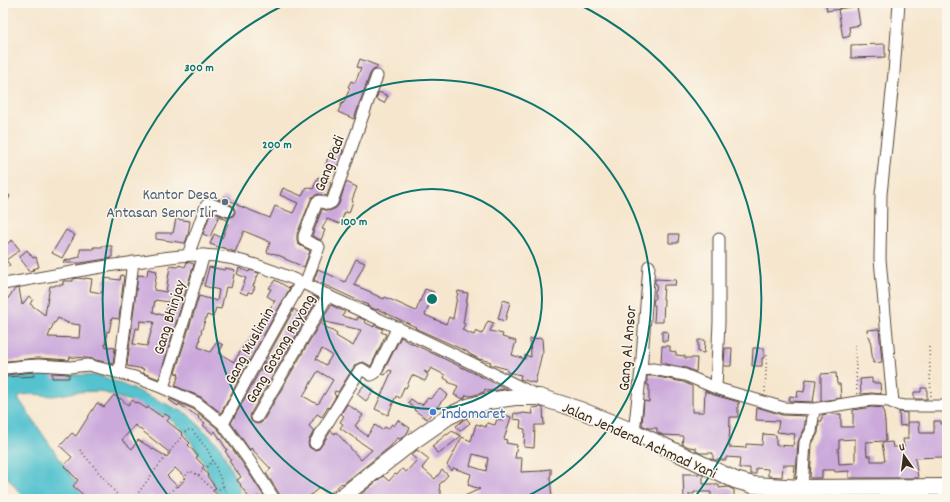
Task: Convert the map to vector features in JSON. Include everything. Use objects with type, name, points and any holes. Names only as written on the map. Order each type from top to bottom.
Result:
[{"type":"highway","name":"Jalan Jenderal Achmad Yani","points":[[339,499],[412,442],[449,416],[468,406],[514,397],[540,397],[580,410],[634,432],[735,480],[753,485],[802,488],[947,487]]},
{"type":"street","points":[[893,403],[880,259],[881,194],[894,73],[898,3]]},
{"type":"street","name":"Gang Padi","points":[[303,283],[319,247],[304,240],[304,236],[318,201],[328,204],[332,202],[377,76]]},
{"type":"street","points":[[188,255],[206,206],[211,204],[228,211]]},
{"type":"street","points":[[716,388],[719,322],[719,239]]},
{"type":"street","points":[[3,284],[133,262],[188,255],[222,257],[254,264],[303,283],[398,327],[540,397]]},
{"type":"street","name":"Gang Bhinjay","points":[[163,388],[204,255]]},
{"type":"street","points":[[119,374],[133,262]]},
{"type":"street","name":"Gang Al Ansor","points":[[634,432],[641,370],[649,266]]},
{"type":"street","name":"Gang Muslimin","points":[[223,424],[249,375],[303,283]]},
{"type":"street","name":"Gang Gotong Royong","points":[[257,417],[328,295]]},
{"type":"street","points":[[316,443],[360,370],[362,369],[371,375],[375,373],[398,327]]},
{"type":"street","points":[[3,367],[38,365],[70,367],[88,366],[135,377],[197,403],[223,424],[249,460],[274,499]]},
{"type":"street","points":[[641,370],[653,369],[685,375],[716,388],[784,408],[814,409],[872,400],[889,401],[905,406],[947,406]]},
{"type":"street","points":[[802,488],[805,442],[811,432],[814,409]]},
{"type":"path","points":[[855,345],[857,402]]},
{"type":"path","points":[[930,347],[932,406]]},
{"type":"path","points":[[764,402],[767,351]]},
{"type":"path","points":[[134,499],[186,431],[189,430],[192,430],[207,448],[229,499]]},
{"type":"path","points":[[80,450],[121,499]]},
{"type":"path","points":[[198,475],[213,461]]},
{"type":"path","points":[[164,499],[189,472],[192,471],[215,492],[224,486]]},
{"type":"water","points":[[34,373],[102,376],[188,414],[220,446],[237,482],[243,499],[221,499],[201,458],[185,432],[167,417],[130,401],[99,391],[77,392],[53,396],[32,394],[21,395],[18,398],[87,499],[25,499],[3,472],[3,375]]},
{"type":"building","points":[[839,3],[840,9],[827,11],[826,5]]},
{"type":"building","points":[[857,6],[860,25],[849,27],[850,36],[843,38],[838,9]]},
{"type":"building","points":[[885,44],[885,57],[851,58],[851,45]]},
{"type":"building","points":[[360,59],[378,66],[370,74],[354,119],[338,112],[350,88],[348,87],[351,81],[355,83],[361,68],[357,67]]},
{"type":"building","points":[[379,92],[388,96],[384,103],[376,99]]},
{"type":"building","points":[[333,146],[343,150],[336,171],[325,166]]},
{"type":"building","points":[[318,177],[331,183],[327,196],[318,194],[312,197],[297,234],[298,244],[310,251],[304,267],[273,253],[267,252],[270,242],[244,231],[235,252],[210,244],[214,234],[222,238],[229,221],[219,216],[210,237],[203,234],[211,212],[229,218],[235,213],[233,206],[214,197],[221,200],[224,196],[230,198],[229,200],[237,205],[270,218],[275,206],[293,213],[298,203],[280,195],[283,188],[302,196],[307,187],[313,189]]},
{"type":"building","points":[[346,182],[357,187],[349,213],[345,212],[340,224],[327,219],[322,229],[325,230],[321,240],[312,236],[322,209],[329,211],[336,208],[339,204]]},
{"type":"building","points":[[3,192],[10,196],[3,210]]},
{"type":"building","points":[[176,219],[190,221],[185,243],[156,239],[156,233],[173,233]]},
{"type":"building","points":[[66,230],[75,235],[62,258],[52,253]]},
{"type":"building","points":[[669,234],[679,234],[678,243],[669,243]]},
{"type":"building","points":[[12,240],[20,250],[6,260],[10,265],[3,270],[3,247]]},
{"type":"building","points":[[112,246],[112,258],[81,263],[64,263],[63,261],[80,257],[80,249],[94,249],[93,247]]},
{"type":"building","points":[[27,250],[33,258],[36,257],[39,267],[33,269],[34,270],[28,271],[19,257]]},
{"type":"building","points":[[356,259],[365,263],[354,285],[384,299],[385,297],[416,311],[425,289],[434,292],[425,315],[446,324],[449,317],[453,319],[458,291],[468,293],[463,323],[465,324],[462,330],[474,335],[476,331],[482,334],[488,321],[494,323],[490,331],[503,334],[502,337],[516,341],[512,355],[525,359],[525,355],[531,357],[530,339],[542,338],[543,353],[535,383],[520,379],[521,375],[507,372],[507,369],[492,365],[490,364],[491,362],[479,359],[468,352],[415,328],[416,327],[367,306],[368,305],[314,280],[318,269],[345,282]]},
{"type":"building","points":[[187,262],[194,264],[159,379],[143,373],[144,369],[127,366],[138,275],[147,276],[148,269],[157,271],[154,290],[166,292],[170,266],[178,267],[179,265],[185,267]],"holes":[[[155,300],[169,302],[165,316],[153,312]],[[140,321],[154,322],[147,346],[133,344],[136,328],[139,329]]]},
{"type":"building","points":[[209,267],[235,270],[231,288],[226,287],[221,309],[216,308],[213,317],[207,315],[199,338],[198,347],[210,352],[217,342],[223,345],[219,353],[234,362],[257,324],[275,301],[267,296],[271,289],[269,288],[275,280],[289,288],[291,286],[221,413],[201,397],[175,386],[179,374],[175,373],[199,296],[217,301],[219,290],[204,286]]},
{"type":"building","points":[[239,268],[249,272],[250,270],[259,273],[253,286],[255,287],[252,293],[248,292],[247,295],[240,292],[246,278],[237,274]]},
{"type":"building","points":[[121,275],[124,276],[119,319],[112,318],[109,332],[107,331],[105,346],[115,348],[113,364],[88,358],[70,357],[69,360],[38,358],[7,361],[3,360],[3,332],[7,326],[3,324],[3,305],[15,289],[19,288],[22,305],[29,296],[33,299],[30,304],[45,315],[50,286],[63,285],[63,281],[73,281],[73,279],[77,278],[85,278],[92,279],[90,291],[102,293],[104,278],[120,280]],"holes":[[[58,318],[68,323],[80,325],[79,338],[48,337],[54,322],[55,323]]]},
{"type":"building","points":[[655,279],[676,280],[675,285],[664,285],[663,322],[654,322],[655,305],[653,304],[657,284],[655,284]]},
{"type":"building","points":[[313,296],[318,298],[251,413],[251,421],[257,424],[263,421],[320,323],[337,334],[336,336],[353,346],[361,330],[321,321],[331,305],[345,312],[342,316],[357,320],[358,317],[374,327],[374,325],[383,329],[381,332],[386,334],[371,366],[363,362],[355,365],[338,392],[335,391],[334,394],[336,396],[329,408],[328,407],[322,417],[317,414],[309,426],[314,431],[308,443],[309,447],[314,450],[319,449],[331,431],[335,434],[336,432],[361,460],[372,450],[340,428],[343,424],[340,422],[344,416],[341,414],[347,404],[363,415],[355,426],[367,436],[375,425],[382,430],[385,427],[388,429],[392,424],[394,426],[398,420],[410,428],[406,435],[400,439],[397,438],[391,446],[328,495],[320,487],[306,499],[281,499],[266,473],[271,469],[251,448],[250,450],[231,423],[294,309],[300,314]],"holes":[[[322,349],[332,355],[326,365],[316,359]],[[318,371],[333,380],[317,404],[303,396]]]},
{"type":"building","points":[[503,300],[510,302],[505,321],[498,319]]},
{"type":"building","points":[[879,329],[882,362],[873,363],[870,337],[868,337],[867,330]]},
{"type":"building","points":[[662,331],[668,332],[667,341],[662,341]]},
{"type":"building","points":[[401,337],[507,389],[489,391],[485,389],[484,392],[471,396],[466,395],[464,399],[454,395],[458,386],[448,382],[449,381],[444,378],[445,375],[431,368],[428,373],[424,371],[428,375],[425,381],[412,375],[406,388],[404,387],[400,398],[396,396],[388,415],[375,409],[392,371],[389,370],[385,375],[382,374]]},
{"type":"building","points":[[698,340],[705,340],[704,353],[698,352]]},
{"type":"building","points":[[662,346],[670,346],[670,351],[676,352],[676,355],[685,356],[685,358],[697,358],[696,372],[686,368],[661,363]]},
{"type":"building","points":[[725,348],[732,348],[731,366],[724,366]]},
{"type":"building","points":[[753,348],[764,348],[762,366],[752,366]]},
{"type":"building","points":[[34,372],[34,376],[5,377],[5,375]]},
{"type":"building","points":[[52,373],[69,374],[69,378],[52,378]]},
{"type":"building","points":[[836,373],[837,384],[840,384],[841,398],[821,401],[821,374]]},
{"type":"building","points":[[647,376],[683,382],[692,386],[692,412],[704,412],[705,391],[739,402],[738,417],[730,417],[729,447],[746,448],[746,444],[762,445],[763,434],[776,435],[776,445],[793,446],[795,434],[777,432],[779,421],[756,420],[757,407],[782,415],[806,416],[804,430],[798,442],[796,478],[794,478],[795,465],[783,465],[782,477],[768,476],[768,469],[756,468],[756,474],[750,474],[750,468],[739,468],[740,458],[726,457],[726,460],[714,460],[713,453],[700,453],[696,451],[696,448],[682,444],[683,436],[663,435],[657,432],[657,428],[648,428],[642,425],[644,401],[649,402],[649,385],[647,385]]},
{"type":"building","points":[[872,378],[872,383],[880,383],[881,394],[861,394],[860,379]]},
{"type":"building","points":[[806,379],[816,380],[813,402],[789,401],[790,396],[797,397],[798,391],[804,392]]},
{"type":"building","points":[[365,384],[374,390],[366,401],[357,394]]},
{"type":"building","points":[[921,388],[927,388],[927,399],[914,399],[914,392],[921,392]]},
{"type":"building","points":[[441,389],[448,395],[427,419],[414,410],[415,409],[408,403],[411,399],[422,405],[428,398],[430,399]]},
{"type":"building","points":[[114,395],[128,405],[132,400],[147,409],[148,407],[162,417],[165,414],[170,417],[167,421],[182,433],[181,434],[190,443],[188,445],[198,456],[196,458],[204,466],[202,468],[216,488],[213,491],[222,499],[168,499],[163,495],[159,499],[154,499],[151,495],[148,499],[88,499],[73,486],[78,480],[64,466],[72,457],[60,446],[72,433],[76,436],[97,403],[104,407]],"holes":[[[135,425],[170,453],[167,457],[138,440],[132,449],[122,440]],[[175,468],[186,478],[178,487],[167,476]]]},
{"type":"building","points":[[170,399],[193,409],[218,429],[266,499],[260,499],[258,496],[254,499],[250,499],[237,480],[241,477],[229,461],[231,460],[225,451],[227,450],[215,431],[213,434],[203,425],[205,423],[198,418],[199,417],[179,404],[178,406],[169,400]]},
{"type":"building","points":[[872,407],[883,408],[886,441],[866,442],[867,456],[871,456],[871,461],[885,461],[882,443],[892,442],[893,447],[904,447],[903,439],[908,439],[908,422],[919,422],[920,433],[934,433],[934,421],[941,421],[941,424],[947,424],[947,458],[915,458],[918,478],[849,478],[849,471],[835,472],[835,470],[822,470],[822,478],[810,478],[812,444],[818,433],[819,421],[822,421],[822,415],[831,413],[841,414],[841,427],[853,427],[853,410]],"holes":[[[855,439],[855,463],[839,464],[839,440]]]},
{"type":"building","points":[[532,408],[543,408],[544,425],[535,425],[534,448],[524,447],[525,429],[520,428],[521,420],[513,419],[514,413],[533,414]]},
{"type":"building","points":[[899,412],[907,413],[907,425],[900,426]]},
{"type":"building","points":[[505,415],[511,417],[504,439],[507,440],[506,443],[517,445],[515,458],[522,458],[521,472],[551,469],[550,476],[552,499],[458,499],[480,489],[468,485],[471,474],[453,468],[452,471],[447,465],[462,437],[471,441],[476,424],[486,427],[487,423],[495,425],[497,419],[503,421]],"holes":[[[473,454],[488,458],[486,471],[470,466]]]},
{"type":"building","points":[[466,418],[470,423],[460,431],[456,426]]},
{"type":"building","points":[[452,431],[461,436],[440,453],[437,453],[432,446]]},
{"type":"building","points":[[417,450],[429,459],[422,468],[435,479],[442,470],[448,475],[439,485],[443,499],[365,499],[360,495],[383,476],[389,481],[402,469],[406,472],[417,460],[411,455]]},
{"type":"building","points":[[683,474],[703,475],[703,484],[719,484],[719,488],[728,487],[734,490],[734,497],[711,497],[711,492],[694,492],[694,494],[689,494],[689,499],[684,499]]},
{"type":"place","name":"Kantor Desa Antasan Senor Ilir","points":[[225,202]]},
{"type":"place","name":"Indomaret","points":[[433,412]]}]
